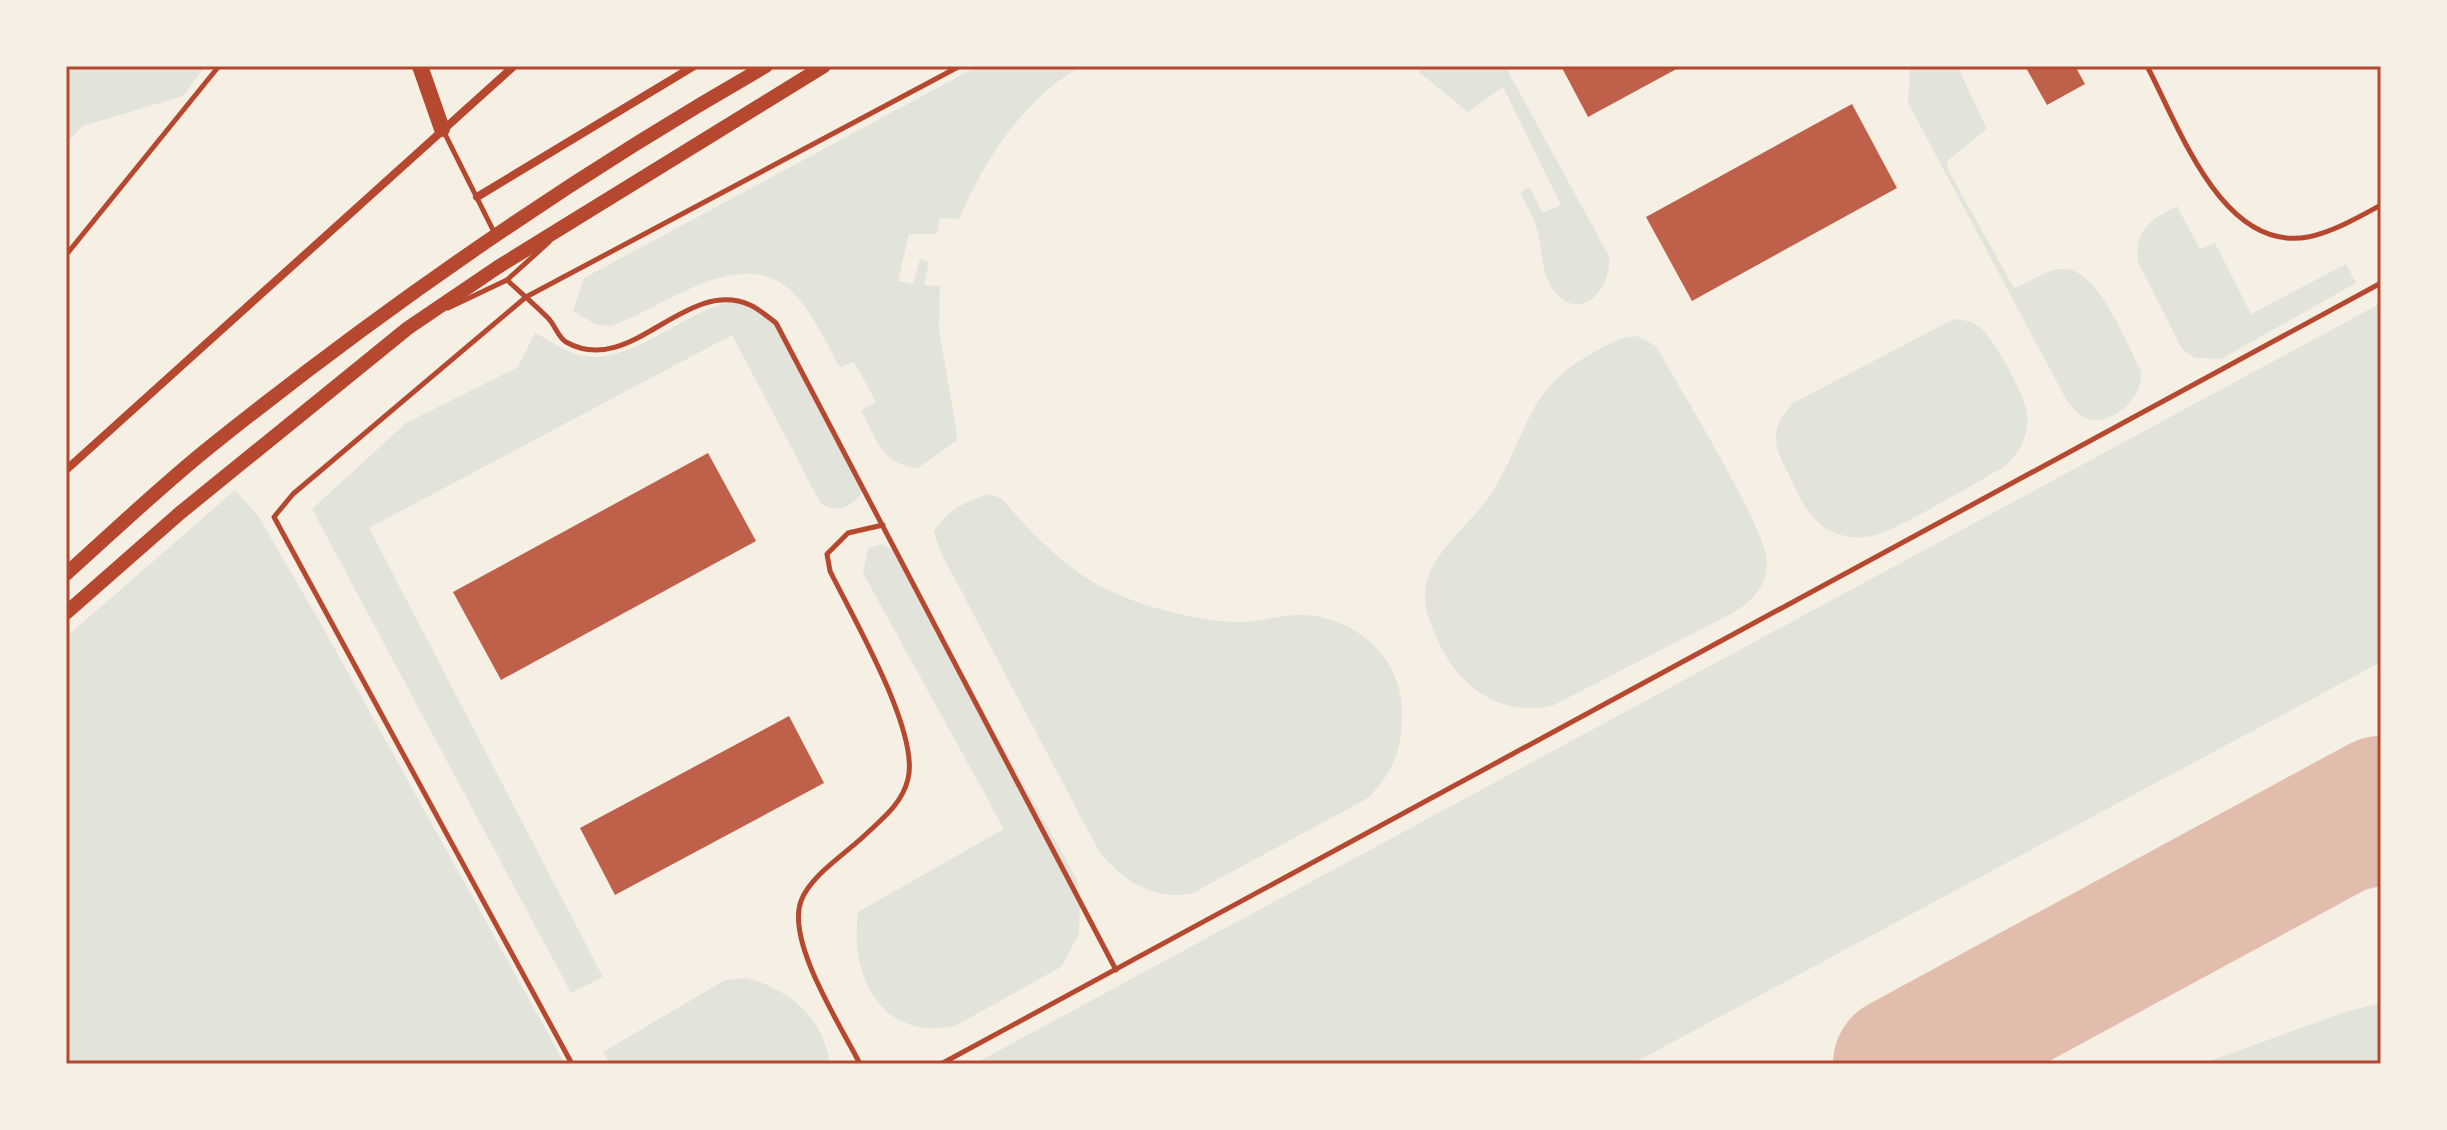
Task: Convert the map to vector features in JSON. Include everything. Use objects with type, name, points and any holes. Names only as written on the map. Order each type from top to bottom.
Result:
[{"type":"main road","points":[[420,66],[442,129]]},
{"type":"street","points":[[66,470],[514,66]]},
{"type":"street","points":[[477,197],[694,66]]},
{"type":"street","points":[[66,574],[209,447],[416,289],[672,120],[766,66]]},
{"type":"street","points":[[66,613],[180,513],[408,328],[824,66]]},
{"type":"lane","points":[[66,255],[219,66]]},
{"type":"lane","points":[[572,1064],[274,517],[293,494],[526,297],[960,66]]},
{"type":"lane","points":[[2147,66],[2217,198],[2233,215],[2251,227],[2305,238],[2381,205]]},
{"type":"lane","points":[[442,129],[496,236]]},
{"type":"lane","points":[[408,328],[507,280],[569,224]]},
{"type":"lane","points":[[507,280],[551,321],[563,340],[584,349],[602,350],[621,346],[704,304],[721,301],[749,304],[776,323],[1116,970]]},
{"type":"lane","points":[[941,1064],[2381,283]]},
{"type":"lane","points":[[860,1064],[804,950],[798,923],[801,900],[815,882],[898,804],[909,778],[902,721],[830,571],[827,554],[848,533],[883,525]]},
{"type":"shaded area","points":[[66,66],[205,66],[183,96],[83,126],[66,143]]},
{"type":"shaded area","points":[[978,66],[1082,66],[1042,95],[1008,132],[981,175],[959,219],[940,218],[937,234],[909,234],[898,281],[913,284],[920,258],[929,262],[924,285],[940,286],[939,330],[957,434],[956,441],[918,468],[896,462],[882,449],[861,410],[876,402],[854,362],[840,367],[804,306],[777,281],[754,274],[730,275],[705,282],[611,326],[595,324],[573,311],[584,278]]},
{"type":"shaded area","points":[[1422,66],[1505,66],[1609,256],[1605,281],[1592,299],[1573,304],[1563,300],[1549,283],[1537,229],[1520,193],[1529,187],[1543,213],[1561,205],[1503,87],[1468,112],[1419,72]]},
{"type":"shaded area","points":[[1910,66],[1957,66],[1987,129],[1948,160],[1947,168],[2014,288],[2054,270],[2073,271],[2086,279],[2109,308],[2141,371],[2134,398],[2120,412],[2092,420],[2081,415],[2067,401],[1908,103]]},
{"type":"shaded area","points":[[2177,206],[2200,249],[2215,243],[2251,314],[2346,264],[2356,283],[2221,359],[2195,358],[2182,349],[2138,262],[2139,241],[2146,227]]},
{"type":"shaded area","points":[[732,301],[764,312],[774,325],[861,482],[861,495],[852,503],[838,509],[821,504],[732,335],[369,528],[603,977],[571,993],[312,509],[406,423],[518,367],[535,333],[574,353],[599,357],[637,346],[695,315]]},
{"type":"shaded area","points":[[2381,303],[2381,662],[1632,1064],[974,1064]]},
{"type":"shaded area","points":[[1954,319],[1973,323],[1984,331],[2014,379],[2027,412],[2027,428],[2019,449],[2004,467],[1879,534],[1855,537],[1837,534],[1826,528],[1806,508],[1783,463],[1776,445],[1780,420],[1793,403]]},
{"type":"shaded area","points":[[1637,336],[1656,346],[1738,490],[1763,546],[1767,563],[1764,580],[1750,600],[1729,615],[1554,705],[1515,707],[1498,702],[1468,683],[1456,670],[1436,637],[1425,598],[1431,570],[1446,546],[1493,491],[1531,413],[1554,381],[1604,347],[1620,339]]},
{"type":"shaded area","points":[[235,490],[259,517],[326,633],[565,1064],[66,1064],[66,637]]},
{"type":"shaded area","points":[[988,494],[1001,498],[1068,565],[1131,600],[1175,613],[1221,621],[1244,622],[1294,615],[1322,617],[1357,632],[1384,657],[1400,691],[1400,737],[1395,758],[1385,778],[1368,798],[1193,893],[1153,892],[1130,880],[1100,853],[941,553],[934,532],[939,524],[957,508]]},
{"type":"shaded area","points":[[882,544],[895,551],[1077,880],[1079,934],[1061,967],[955,1026],[929,1028],[907,1024],[889,1014],[875,999],[859,959],[858,912],[1004,829],[863,573],[868,548]]},
{"type":"shaded area","points":[[747,978],[778,990],[802,1008],[820,1033],[830,1064],[610,1064],[603,1052],[725,980]]},
{"type":"shaded area","points":[[2381,1003],[2381,1064],[2201,1064],[2348,1011]]},
{"type":"building","points":[[1561,66],[1682,66],[1588,117]]},
{"type":"building","points":[[2025,66],[2075,66],[2085,84],[2047,105]]},
{"type":"building","points":[[1852,104],[1897,188],[1692,301],[1646,217]]},
{"type":"building","points":[[708,453],[756,541],[501,680],[453,592]]},
{"type":"building","points":[[789,716],[824,783],[615,895],[580,828]]},
{"type":"taxiway","points":[[2198,903],[2381,858]]},
{"type":"runway","points":[[1901,1064],[2381,804]]}]
